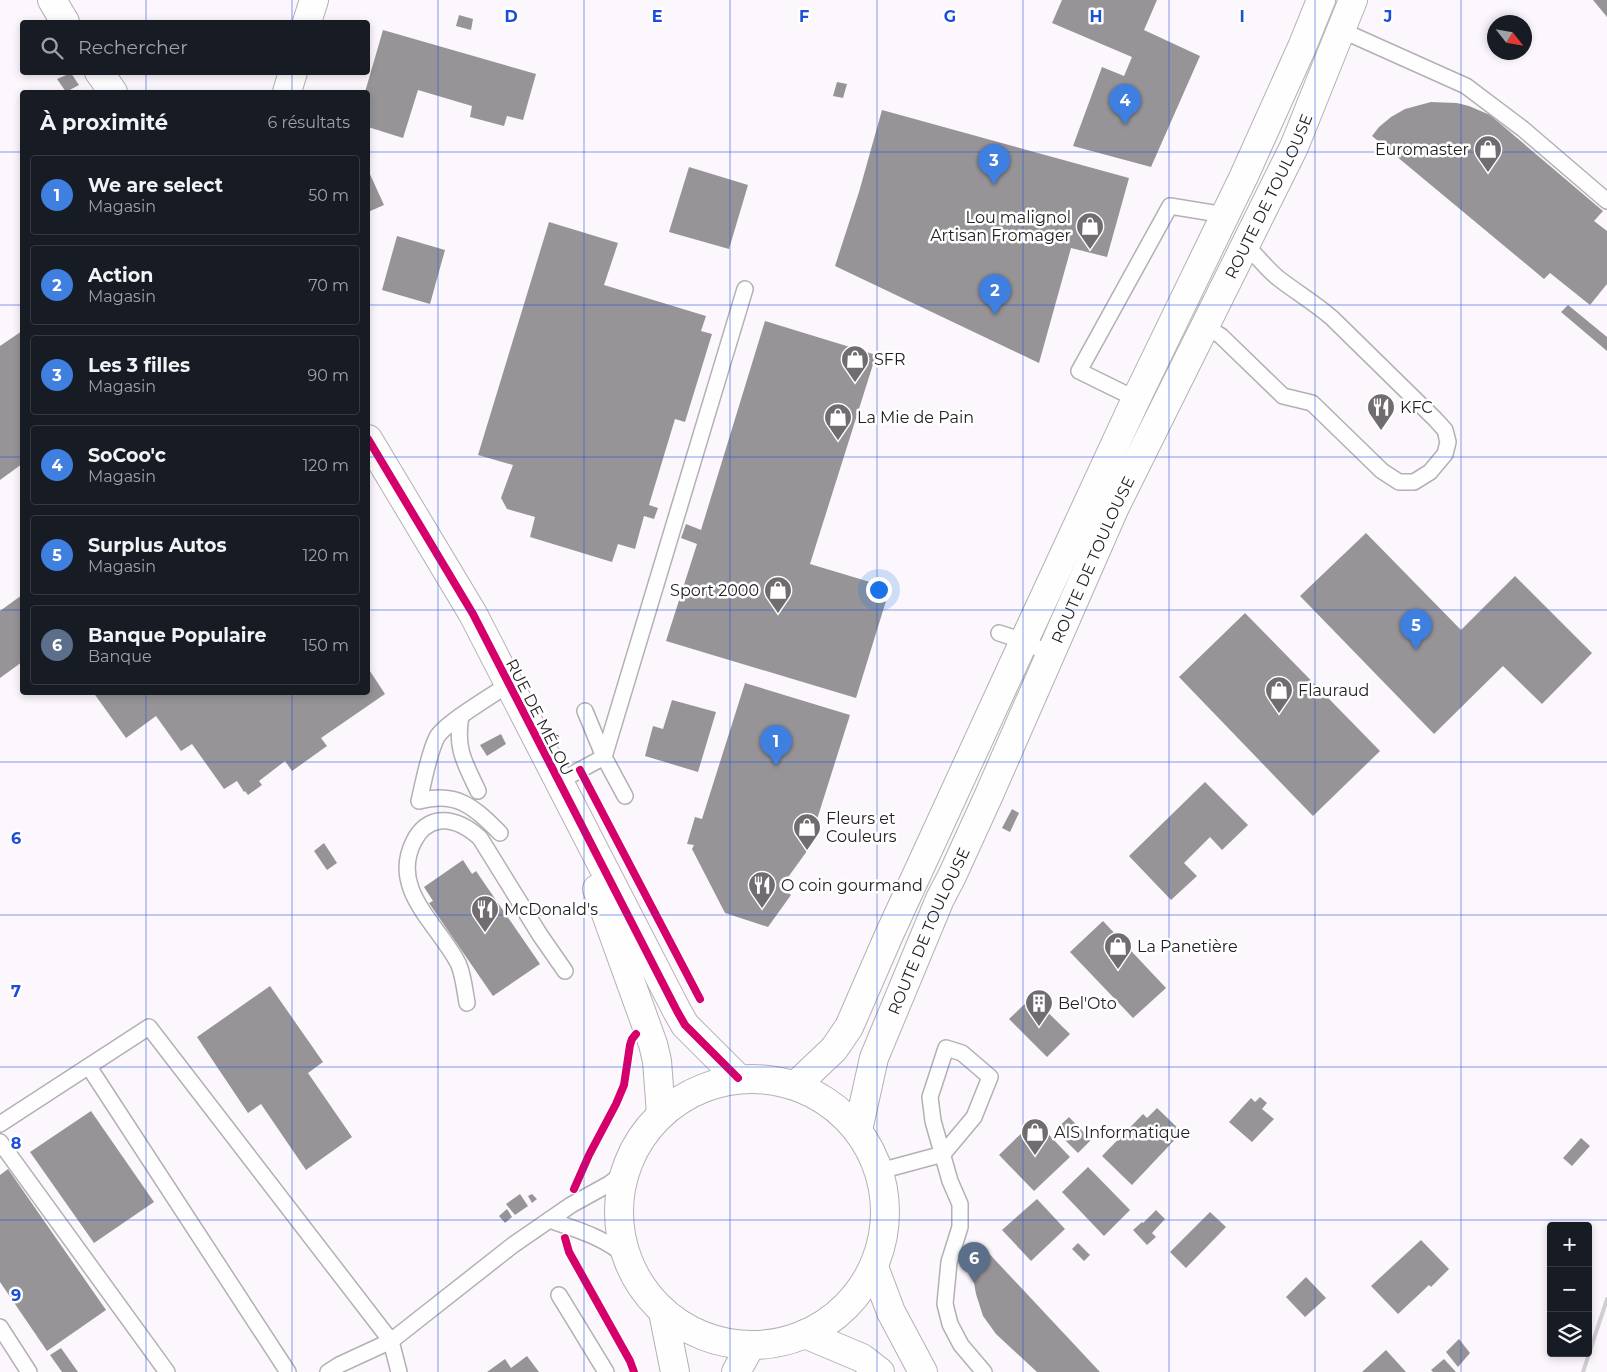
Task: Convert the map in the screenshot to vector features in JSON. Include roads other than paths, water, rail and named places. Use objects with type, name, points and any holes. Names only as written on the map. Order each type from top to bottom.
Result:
[{"type":"main road","points":[[52,0],[64,20]]},
{"type":"main road","points":[[308,20],[314,0]]},
{"type":"main road","points":[[796,1085],[834,1049],[849,1027],[1012,637],[1136,400],[1225,215],[1302,47],[1321,0]]},
{"type":"main road","name":"ROUTE DE TOULOUSE","points":[[858,1130],[874,1058],[940,899],[1051,655],[1115,507],[1294,147],[1353,0]]},
{"type":"main road","points":[[101,75],[112,90]]},
{"type":"main road","points":[[288,90],[292,75]]},
{"type":"main road","name":"RUE DE MÉLOU","points":[[370,442],[473,614],[685,1025],[738,1078]]},
{"type":"main road","name":"RUE DE MÉLOU","points":[[558,782],[653,1044],[657,1061],[661,1114]]},
{"type":"main road","points":[[738,1078],[768,1078],[796,1085],[830,1103],[858,1130],[871,1150],[880,1172],[886,1204],[884,1236],[874,1267],[857,1295],[834,1318],[805,1334],[778,1343],[751,1346],[720,1342],[690,1330],[663,1312],[639,1283],[627,1258],[620,1232],[619,1204],[625,1172],[639,1141],[661,1114],[684,1097],[710,1085],[738,1078]]},
{"type":"main road","points":[[874,1267],[891,1312],[923,1372]]},
{"type":"main road","points":[[663,1312],[675,1372]]},
{"type":"main road","points":[[805,1334],[862,1358],[880,1372]]},
{"type":"main road","points":[[736,1372],[751,1346]]},
{"type":"lane","points":[[1341,30],[1466,86],[1523,130],[1607,201]]},
{"type":"lane","points":[[1136,400],[1079,371],[1170,206],[1225,215]]},
{"type":"lane","points":[[1204,326],[1221,336],[1283,396],[1312,403],[1382,472],[1399,482],[1414,482],[1430,472],[1445,454],[1448,442],[1445,430],[1435,419],[1332,318],[1314,302],[1295,291],[1276,276],[1245,244]]},
{"type":"lane","points":[[558,782],[604,757],[745,290]]},
{"type":"lane","points":[[1012,637],[1051,655]]},
{"type":"lane","points":[[500,833],[480,813],[463,802],[432,798],[418,801],[438,736],[461,716],[508,684]]},
{"type":"lane","points":[[584,711],[604,757],[626,796]]},
{"type":"lane","points":[[461,716],[458,732],[460,749],[478,791]]},
{"type":"lane","points":[[467,1003],[459,964],[414,897],[408,883],[406,867],[410,849],[418,834],[430,823],[440,821],[456,823],[468,828],[480,838],[540,936],[565,971]]},
{"type":"lane","points":[[0,1124],[149,1027],[391,1340],[399,1372]]},
{"type":"lane","points":[[880,1172],[944,1154],[974,1117],[990,1078],[962,1052],[946,1048],[930,1097],[933,1121],[944,1154],[950,1181],[960,1204],[960,1227],[949,1262],[945,1304],[950,1324],[961,1345],[984,1372]]},
{"type":"lane","points":[[88,1067],[288,1372]]},
{"type":"lane","points":[[0,1142],[167,1372]]},
{"type":"lane","points":[[328,1372],[391,1340],[513,1245],[571,1205],[609,1184],[625,1172]]},
{"type":"lane","points":[[549,1220],[604,1241],[619,1250],[627,1258]]},
{"type":"lane","points":[[559,1296],[606,1372]]},
{"type":"lane","points":[[0,1327],[29,1372]]},
{"type":"railway","points":[[1583,1372],[1607,1299]]},
{"type":"place","name":"SoCoo'c","points":[[1125,125]]},
{"type":"place","name":"Euromaster","points":[[1488,173]]},
{"type":"place","name":"Les 3 filles","points":[[994,185]]},
{"type":"place","name":"Lou malignol Artisan Fromager","points":[[1090,250]]},
{"type":"place","name":"Action","points":[[995,315]]},
{"type":"place","name":"SFR","points":[[855,383]]},
{"type":"place","name":"KFC","points":[[1381,431]]},
{"type":"place","name":"La Mie de Pain","points":[[838,441]]},
{"type":"place","name":"Sport 2000","points":[[778,614]]},
{"type":"place","name":"Surplus Autos","points":[[1416,650]]},
{"type":"place","name":"Flauraud","points":[[1279,714]]},
{"type":"place","name":"We are select","points":[[776,766]]},
{"type":"place","name":"Fleurs et Couleurs","points":[[807,851]]},
{"type":"place","name":"O coin gourmand","points":[[762,909]]},
{"type":"place","name":"McDonald's","points":[[485,933]]},
{"type":"place","name":"La Panetière","points":[[1118,970]]},
{"type":"place","name":"Bel'Oto","points":[[1039,1027]]},
{"type":"place","name":"AIS Informatique","points":[[1035,1156]]},
{"type":"place","name":"Banque Populaire","points":[[974,1283]]}]
